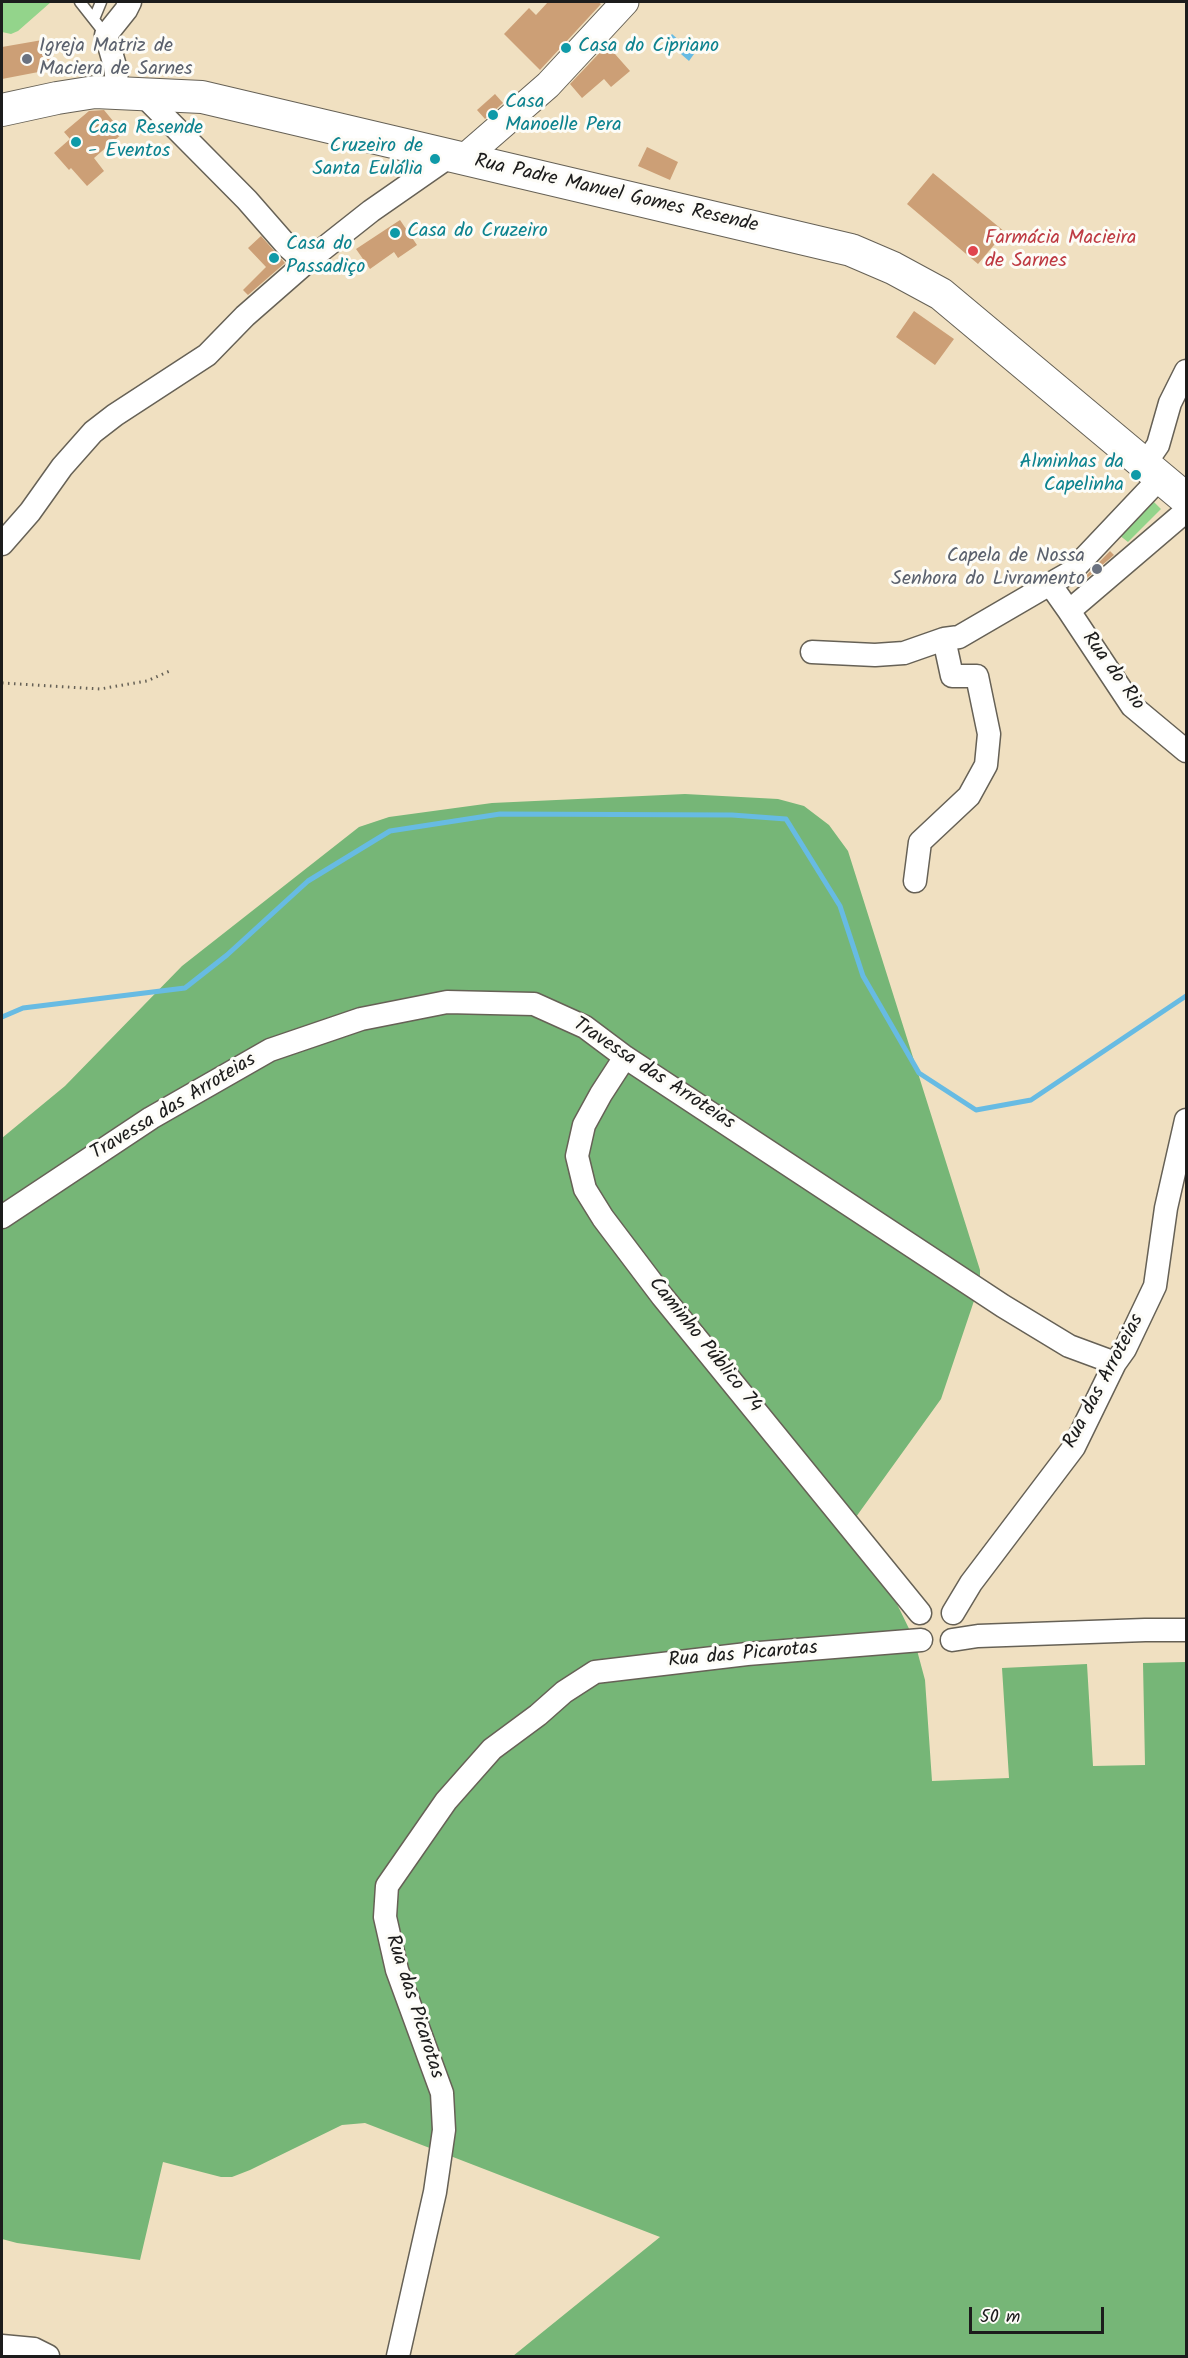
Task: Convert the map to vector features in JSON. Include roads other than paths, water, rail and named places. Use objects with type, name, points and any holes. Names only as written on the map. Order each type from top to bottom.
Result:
[{"type":"main road","name":"Rua Padre Manuel Gomes Resende","points":[[2,110],[85,93],[202,97],[440,160],[851,250],[893,268],[941,294],[1186,499]]},
{"type":"street","points":[[130,2],[126,10],[100,27],[115,66],[130,94],[306,263]]},
{"type":"street","points":[[2,544],[30,512],[62,467],[93,432],[207,355],[245,316],[371,211],[548,84],[625,2]]},
{"type":"street","points":[[812,652],[874,655],[904,653],[944,639],[959,637],[1071,572],[1153,471],[1170,403],[1186,370]]},
{"type":"street","points":[[1069,611],[1186,511]]},
{"type":"street","name":"Rua do Rio","points":[[1050,584],[1132,706],[1186,751]]},
{"type":"street","points":[[915,881],[920,842],[969,796],[986,765],[989,734],[977,676],[952,676],[944,639]]},
{"type":"street","name":"Travessa das Arroteias","points":[[2,1217],[151,1118],[270,1050],[361,1019],[447,1002],[534,1004],[585,1027],[625,1057],[1003,1306],[1069,1346],[1115,1363]]},
{"type":"street","name":"Caminho Público 74","points":[[625,1057],[584,1125],[577,1156],[585,1189],[603,1218],[662,1296],[920,1613]]},
{"type":"street","name":"Rua das Arroteias","points":[[953,1613],[971,1583],[1074,1447],[1155,1286],[1166,1208],[1186,1120]]},
{"type":"street","points":[[952,1640],[957,1625],[953,1613],[948,1608],[930,1606],[920,1613],[915,1626],[921,1640],[930,1646],[937,1647],[946,1645],[952,1640],[978,1636],[1186,1630]]},
{"type":"street","name":"Rua das Picarotas","points":[[398,2356],[435,2192],[444,2130],[442,2093],[397,1970],[385,1917],[387,1886],[446,1801],[492,1749],[538,1715],[564,1692],[595,1672],[747,1654],[921,1640]]},
{"type":"street","points":[[2,2346],[34,2349],[48,2356]]},
{"type":"lane","points":[[80,2],[100,27]]},
{"type":"lane","points":[[100,27],[101,2]]},
{"type":"water","points":[[672,34],[694,54],[689,61],[666,41]]},
{"type":"waterway","points":[[2,1017],[23,1008],[185,988],[227,955],[308,881],[390,831],[500,814],[732,815],[786,819],[840,906],[863,976],[919,1073],[976,1110],[1031,1100],[1186,996]]},
{"type":"place","name":"Casa do Cipriano","points":[[566,48]]},
{"type":"place","name":"Igreja Matriz de Maciera de Sarnes","points":[[27,59]]},
{"type":"place","name":"Casa Manoelle Pera","points":[[493,115]]},
{"type":"place","name":"Casa Resende - Eventos","points":[[76,142]]},
{"type":"place","name":"Cruzeiro de Santa Eulália","points":[[435,159]]},
{"type":"place","name":"Casa do Cruzeiro","points":[[395,233]]},
{"type":"place","name":"Farmácia Macieira de Sarnes","points":[[973,251]]},
{"type":"place","name":"Casa do Passadiço","points":[[274,258]]},
{"type":"place","name":"Alminhas da Capelinha","points":[[1136,475]]},
{"type":"place","name":"Capela de Nossa Senhora do Livramento","points":[[1097,569]]}]
